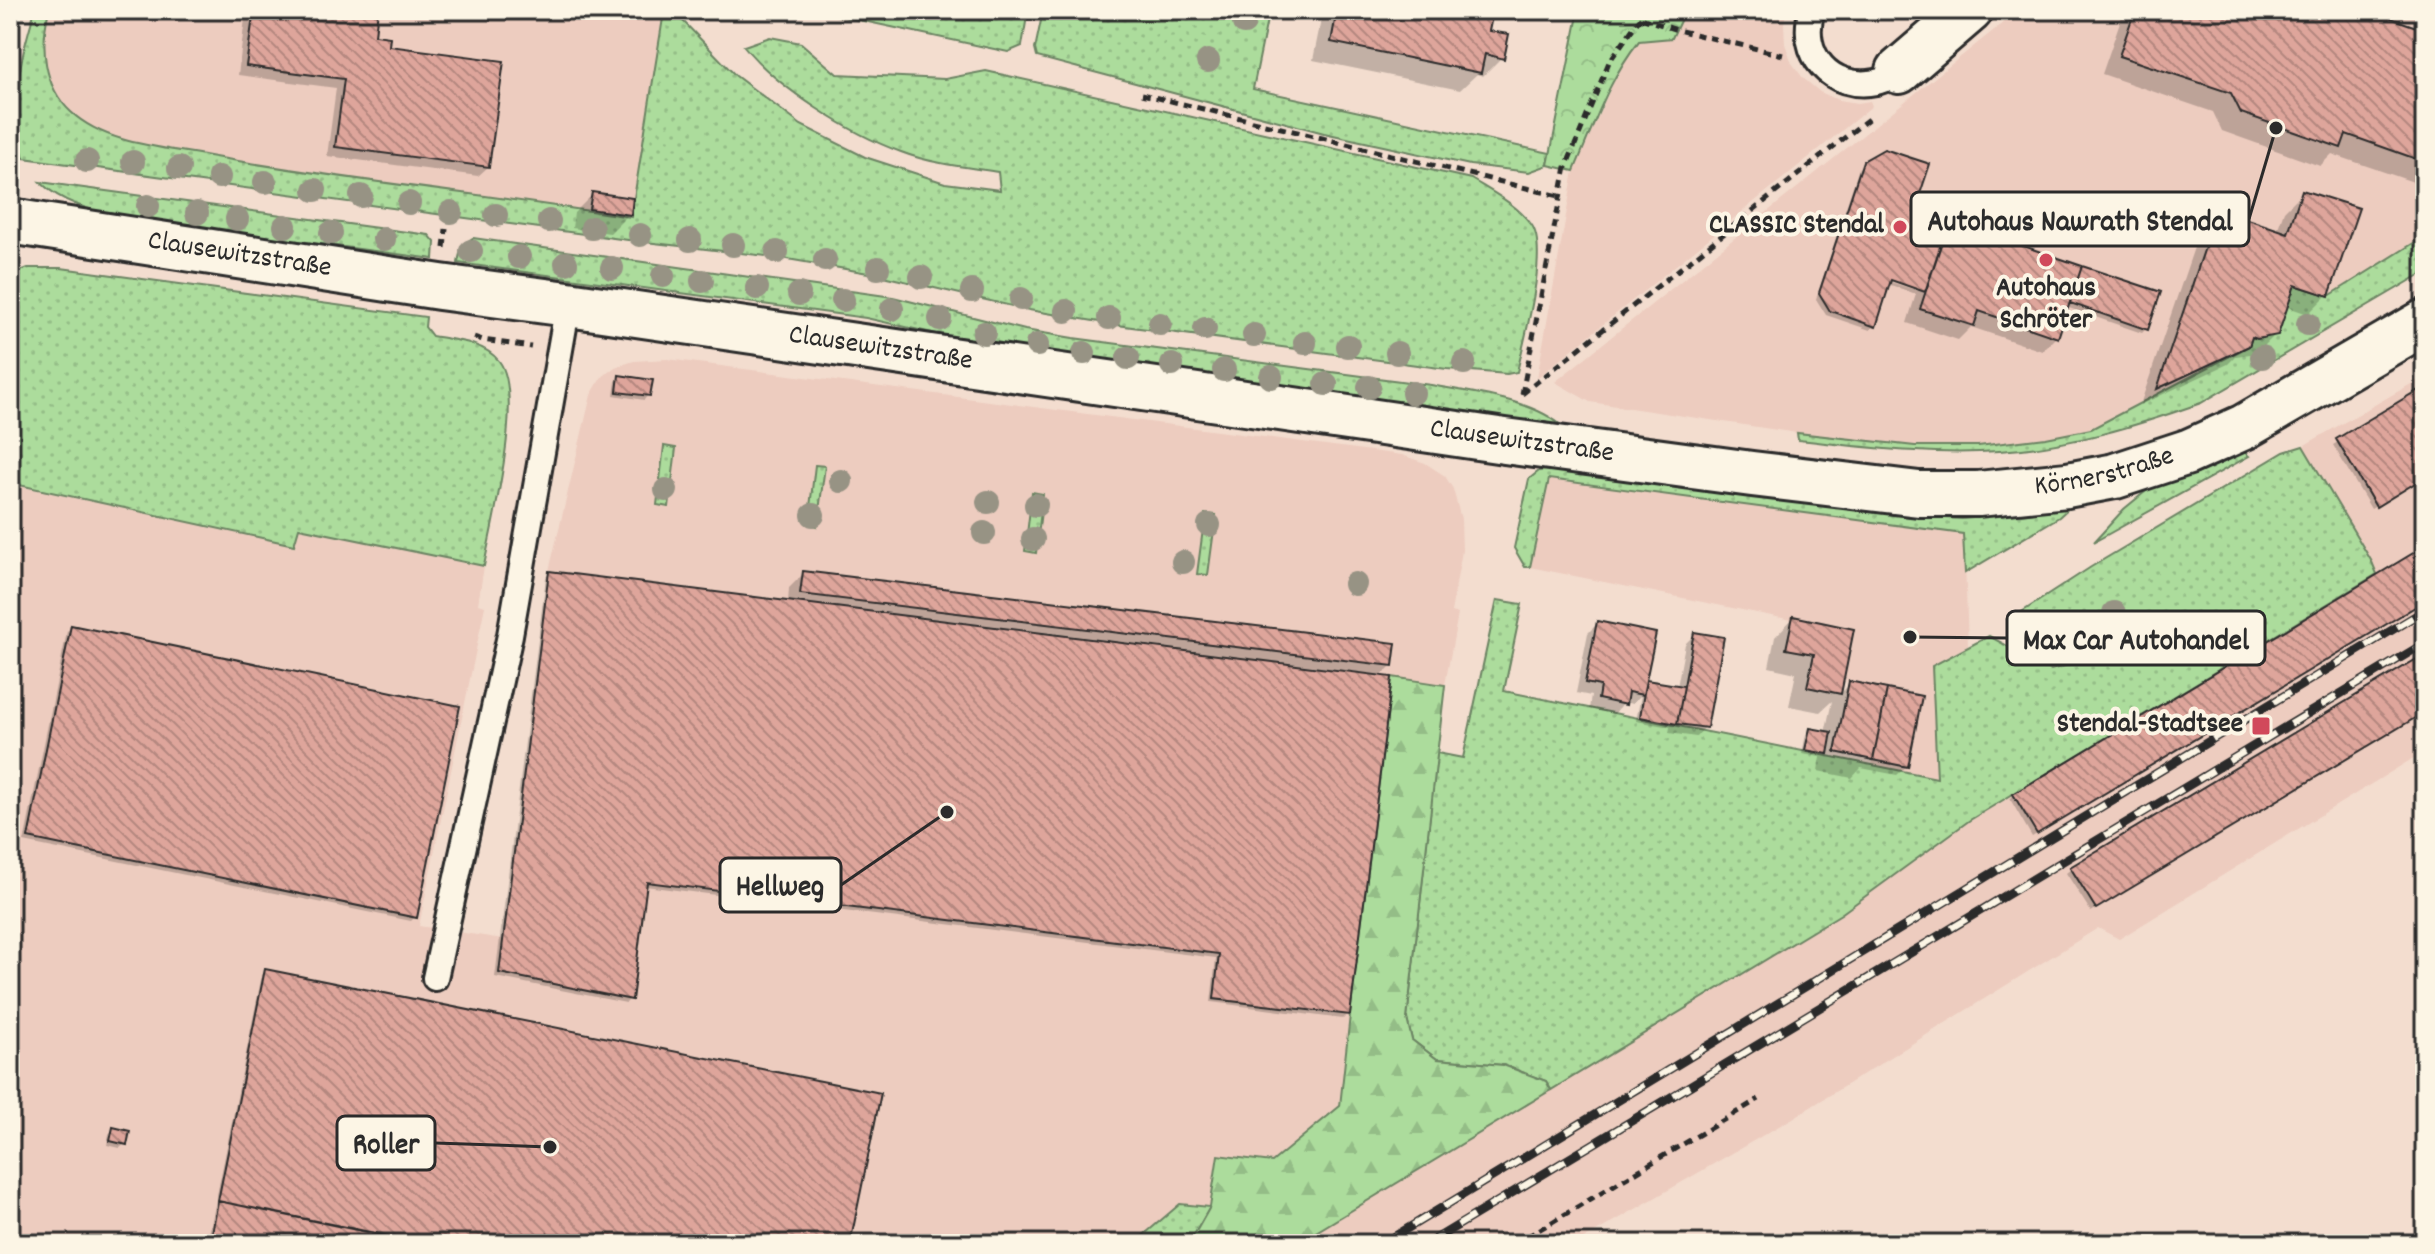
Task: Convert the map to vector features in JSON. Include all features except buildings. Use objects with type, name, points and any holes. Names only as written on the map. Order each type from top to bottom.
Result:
[{"type":"street","points":[[1899,71],[1970,10]]},
{"type":"street","name":"Clausewitzstraße","points":[[10,221],[440,287],[1489,439],[1752,474]]},
{"type":"street","name":"Körnerstraße","points":[[1752,474],[1919,494],[1978,494],[2067,485],[2115,476],[2188,452],[2244,427],[2425,322]]},
{"type":"lane","points":[[1812,10],[1807,24],[1812,55],[1837,78],[1858,84],[1880,82],[1899,71]]},
{"type":"lane","points":[[435,978],[510,635],[568,304]]},
{"type":"path","points":[[1646,10],[1609,62],[1566,167],[1522,394],[1873,115]]},
{"type":"path","points":[[1641,18],[1777,55],[1812,55]]},
{"type":"path","points":[[1142,94],[1559,196]]},
{"type":"path","points":[[1515,1244],[1759,1099]]},
{"type":"shaded area","points":[[35,10],[625,10],[671,20],[632,221],[19,141],[16,86],[22,52]]},
{"type":"shaded area","points":[[1685,10],[1786,10],[1785,44],[1792,63],[1803,78],[1820,92],[1838,100],[1870,101],[1872,106],[1537,378],[1574,171],[1627,57],[1639,41],[1680,22]]},
{"type":"shaded area","name":"Autohaus Schröter","points":[[2019,10],[2368,10],[2425,30],[2425,236],[2329,296],[2252,337],[2249,346],[2091,429],[2046,438],[1978,446],[1915,446],[1797,433],[1590,402],[1555,382]]},
{"type":"shaded area","points":[[2368,10],[2425,10],[2425,30]]},
{"type":"shaded area","points":[[667,359],[1402,455],[1425,463],[1445,476],[1453,489],[1461,519],[1462,551],[1451,612],[1458,614],[1445,685],[1393,677],[1340,1106],[1272,1162],[1218,1155],[1210,1207],[1180,1204],[1133,1244],[10,1244],[10,483],[294,545],[299,528],[484,566],[478,604],[485,606],[419,926],[503,939],[549,571],[591,395],[601,378],[615,367],[634,361]]},
{"type":"shaded area","points":[[2425,376],[2425,751],[2119,939],[2098,928],[1793,1118],[1575,1244],[1296,1244],[1841,914],[1970,820],[2372,562],[2303,446]]},
{"type":"shaded area","points":[[1548,479],[1964,534],[1968,646],[1932,666],[1938,779],[1872,765],[1887,689],[1844,681],[1854,629],[1793,616],[1792,620],[1530,567]]},
{"type":"green space","points":[[35,10],[49,10],[45,51],[54,90],[71,112],[101,132],[155,147],[272,167],[631,217],[663,18],[635,10],[660,10],[684,22],[736,76],[801,125],[865,157],[945,183],[1000,190],[998,172],[913,156],[838,122],[775,78],[744,46],[770,37],[801,43],[837,74],[945,79],[986,71],[1471,179],[1518,210],[1531,224],[1538,253],[1530,317],[1517,372],[1507,374],[1447,369],[1117,325],[1029,310],[874,274],[776,257],[628,240],[24,158],[16,102],[21,65]]},
{"type":"green space","points":[[812,10],[1028,10],[1022,46],[1008,52]]},
{"type":"green space","points":[[1065,10],[1269,10],[1253,89],[1550,153],[1548,165],[1529,172],[1470,165],[1324,133],[1037,57],[1035,49],[1043,11],[1063,15]]},
{"type":"green space","points":[[1579,10],[1685,10],[1672,38],[1639,41],[1628,55],[1602,103],[1574,171],[1548,165]]},
{"type":"green space","points":[[40,182],[429,235],[435,242],[434,259],[120,217],[67,200]]},
{"type":"green space","points":[[2425,236],[2425,272],[2201,403],[2152,420],[2076,440],[1999,451],[1924,452],[1798,440],[1797,433],[1915,446],[1978,446],[2091,429],[2249,346],[2252,337],[2295,285],[2329,296]]},
{"type":"green space","points":[[473,238],[893,297],[1025,330],[1073,338],[1483,394],[1536,410],[1564,428],[1025,354],[866,318],[458,263],[462,248]]},
{"type":"green space","points":[[28,268],[61,268],[426,317],[425,327],[432,336],[468,343],[493,355],[506,378],[508,429],[484,566],[299,528],[294,545],[10,483],[10,275]]},
{"type":"green space","points":[[664,446],[676,448],[669,507],[657,505]]},
{"type":"green space","points":[[2303,446],[2377,574],[1970,820],[1841,914],[1551,1090],[1546,1081],[1503,1065],[1437,1059],[1412,1040],[1407,1019],[1437,753],[1463,758],[1497,600],[1522,604],[1504,691],[1937,778],[1932,666],[1989,636],[2013,649],[2020,664],[2029,660],[2051,670],[2068,665],[2073,652],[2073,632],[2056,620],[2027,624],[2022,628],[2014,617],[2091,567],[2284,452]]},
{"type":"green space","points":[[2243,451],[2249,456],[2094,542],[2124,509],[2151,487],[2197,474]]},
{"type":"green space","points":[[815,465],[825,466],[817,526],[808,524]]},
{"type":"green space","points":[[1559,468],[1898,515],[1962,519],[2071,506],[2059,517],[1965,573],[1963,534],[1549,479],[1530,567],[1525,567],[1514,548],[1529,479],[1539,471]]},
{"type":"green space","points":[[1032,492],[1043,494],[1036,553],[1025,551]]},
{"type":"green space","points":[[1205,514],[1216,515],[1208,575],[1197,574]]},
{"type":"green space","points":[[1392,677],[1445,685],[1407,1019],[1412,1040],[1437,1059],[1503,1065],[1546,1081],[1551,1090],[1296,1244],[1189,1244],[1210,1207],[1218,1155],[1272,1162],[1340,1106]]},
{"type":"green space","points":[[1180,1204],[1210,1207],[1189,1244],[1133,1244]]},
{"type":"railway","points":[[1382,1244],[2425,610]]},
{"type":"railway","points":[[1427,1244],[2425,643]]},
{"type":"place","name":"Autohaus Nawrath Stendal","points":[[2276,128]]},
{"type":"place","name":"CLASSIC Stendal","points":[[1900,227]]},
{"type":"place","name":"Autohaus Schröter","points":[[2046,260]]},
{"type":"place","name":"Max Car Autohandel","points":[[1910,637]]},
{"type":"place","name":"Stendal-Stadtsee","points":[[2261,726]]},
{"type":"place","name":"Hellweg","points":[[947,812]]},
{"type":"place","name":"Roller","points":[[550,1147]]}]
